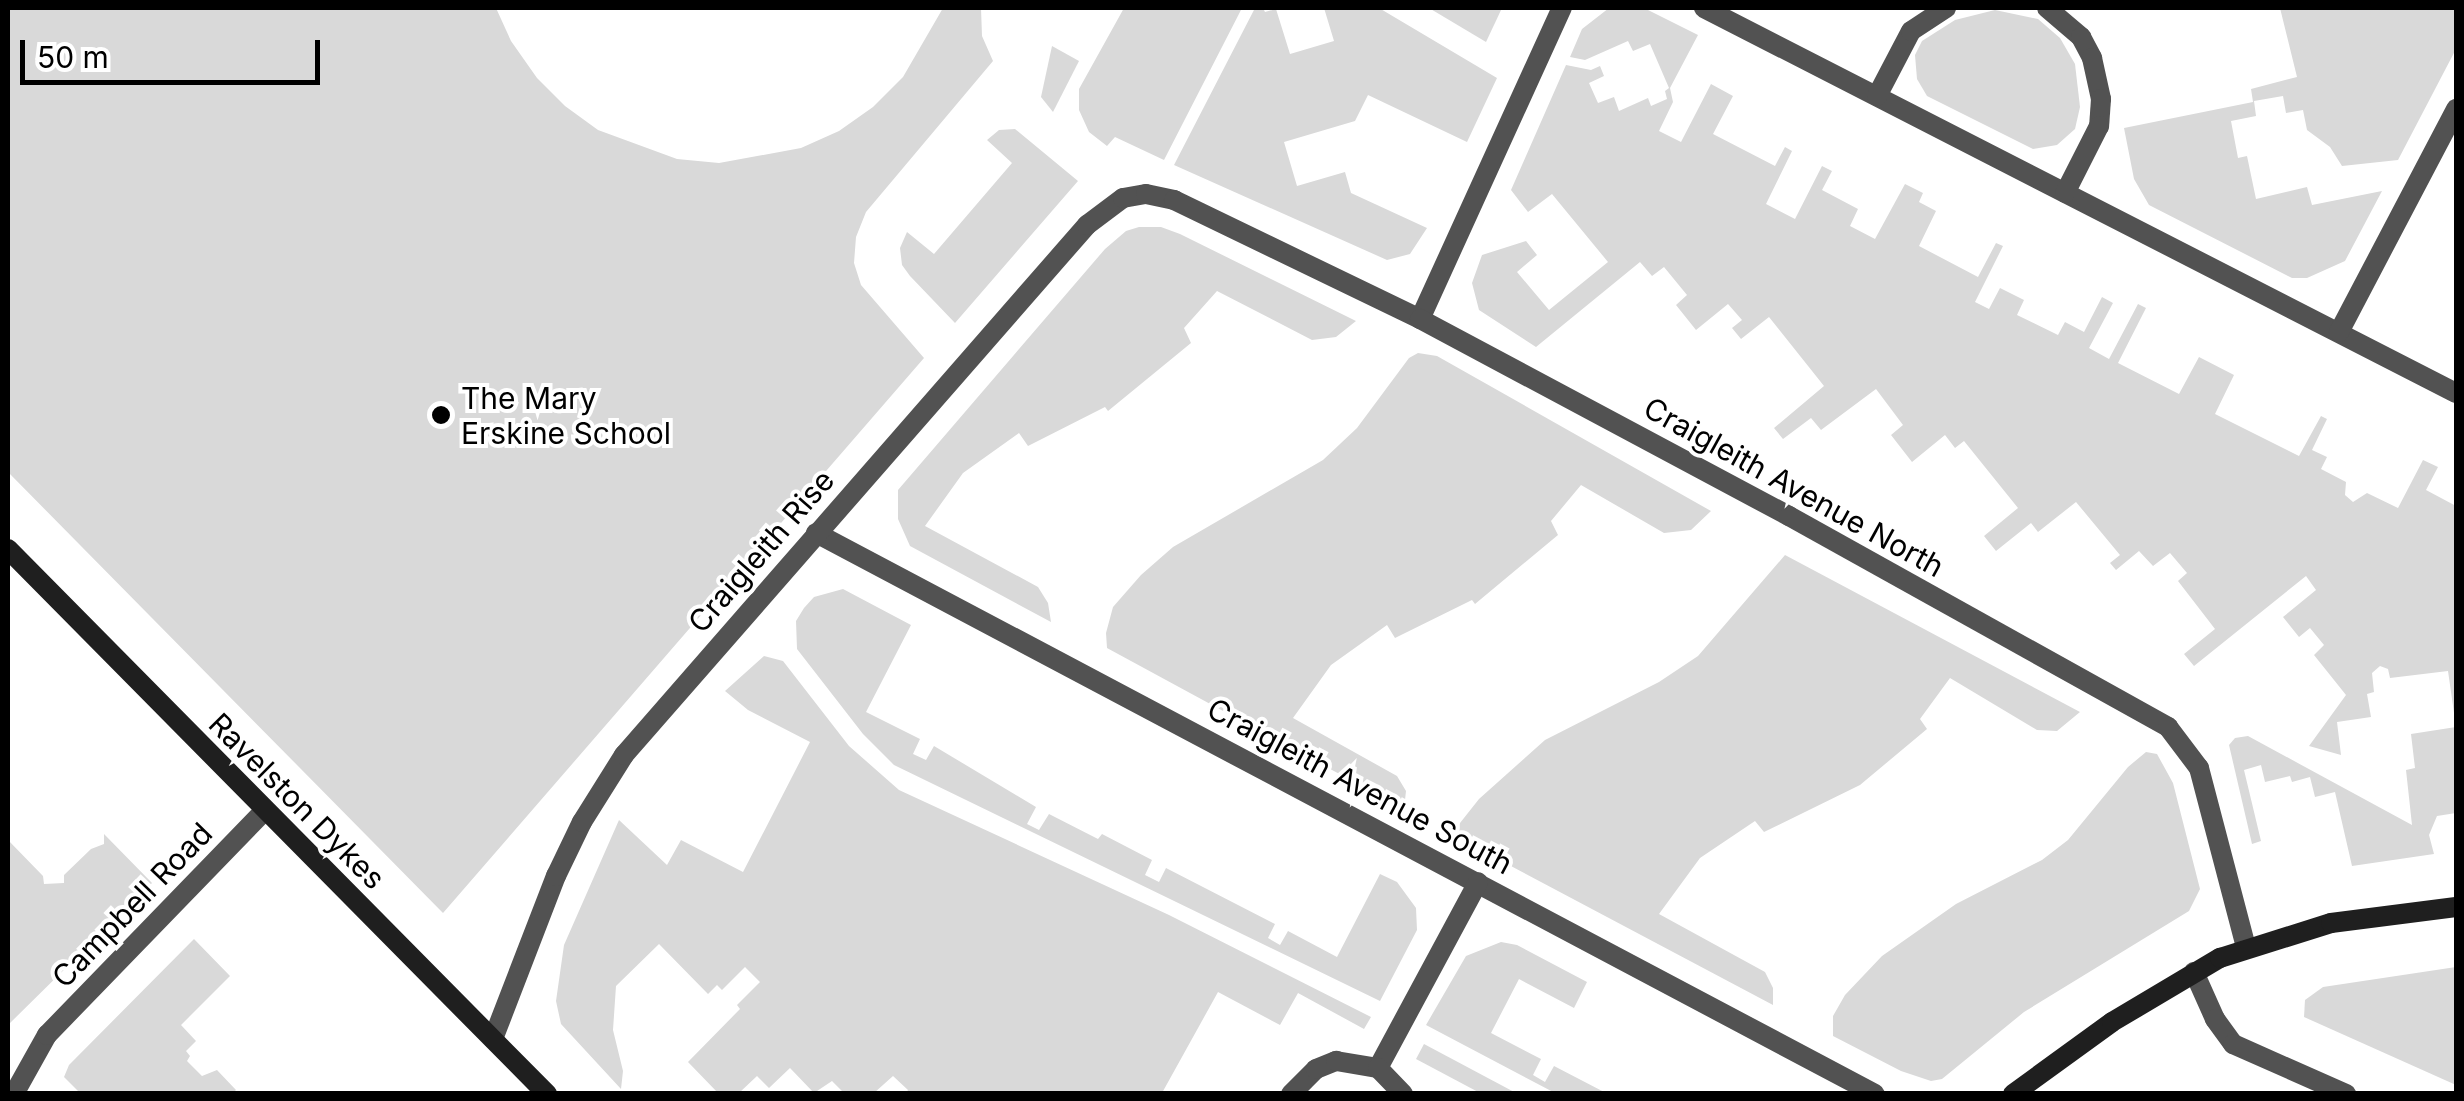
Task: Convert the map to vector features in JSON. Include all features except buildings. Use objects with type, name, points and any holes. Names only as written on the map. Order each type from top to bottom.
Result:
[{"type":"street","points":[[1420,319],[1562,8]]},
{"type":"street","points":[[1704,8],[2456,393]]},
{"type":"street","points":[[1877,96],[1911,31],[1946,8]]},
{"type":"street","points":[[2047,8],[2081,36],[2092,58],[2101,99],[2100,126],[2065,193]]},
{"type":"street","points":[[2339,332],[2456,109]]},
{"type":"street","name":"Craigleith Rise","points":[[493,1039],[556,876],[624,755],[1087,225],[1123,198],[1146,194],[1174,200]]},
{"type":"street","name":"Craigleith Avenue North","points":[[1174,200],[1420,319],[1789,516],[2168,727],[2199,768],[2246,948]]},
{"type":"street","name":"Craigleith Avenue South","points":[[816,533],[1875,1094]]},
{"type":"street","name":"Ravelston Dykes","points":[[8,549],[547,1094]]},
{"type":"street","name":"Campbell Road","points":[[14,1094],[47,1036],[264,812]]},
{"type":"street","points":[[1378,1068],[1478,882]]},
{"type":"street","points":[[2013,1094],[2112,1022],[2194,972],[2246,948],[2331,922],[2456,907]]},
{"type":"street","points":[[2194,972],[2215,1020],[2233,1044],[2346,1094]]},
{"type":"street","points":[[1291,1094],[1316,1069],[1336,1061],[1378,1068],[1403,1094]]},
{"type":"shaded area","name":"The Mary Erskine School","points":[[8,8],[496,8],[511,41],[537,78],[565,106],[598,130],[677,159],[719,163],[801,148],[839,131],[873,107],[903,77],[943,8],[981,8],[982,36],[993,61],[866,212],[856,237],[854,263],[861,285],[924,358],[443,913],[8,472]]},
{"type":"shaded area","points":[[1124,8],[1242,8],[1164,160],[1115,137],[1107,146],[1089,132],[1079,110],[1079,89]]},
{"type":"shaded area","points":[[1255,8],[1265,12],[1276,9],[1290,54],[1334,41],[1324,8],[1379,8],[1497,78],[1467,142],[1368,95],[1355,121],[1284,142],[1297,186],[1345,172],[1351,193],[1427,228],[1410,254],[1387,260],[1174,165]]},
{"type":"shaded area","points":[[1429,8],[1502,8],[1486,42]]},
{"type":"shaded area","points":[[1609,8],[1644,8],[1698,35],[1670,88],[1673,102],[1659,131],[1681,142],[1711,84],[1733,96],[1713,134],[1775,166],[1785,147],[1792,151],[1766,204],[1795,219],[1822,166],[1832,171],[1822,190],[1858,209],[1850,226],[1875,239],[1905,184],[1923,193],[1919,202],[1936,211],[1919,246],[1978,277],[1996,243],[2003,246],[1975,302],[1989,309],[2000,288],[2024,300],[2017,315],[2058,335],[2065,322],[2084,332],[2102,297],[2113,303],[2089,348],[2109,359],[2138,304],[2146,308],[2118,363],[2179,394],[2199,357],[2234,375],[2215,414],[2299,456],[2321,416],[2327,419],[2312,450],[2327,457],[2321,469],[2346,482],[2345,495],[2353,502],[2367,493],[2398,508],[2423,460],[2438,467],[2426,490],[2456,506],[2456,727],[2448,671],[2390,678],[2388,669],[2380,666],[2372,673],[2374,692],[2367,694],[2371,717],[2337,722],[2341,755],[2309,746],[2346,695],[2314,655],[2324,645],[2310,628],[2299,637],[2283,617],[2316,590],[2306,576],[2194,666],[2184,654],[2215,629],[2178,581],[2187,573],[2170,553],[2153,566],[2139,551],[2116,570],[2110,563],[2120,555],[2076,502],[2038,532],[2031,523],[1996,551],[1984,536],[2018,508],[1964,441],[1955,448],[1945,435],[1912,462],[1891,435],[1903,425],[1876,389],[1821,430],[1811,418],[1783,439],[1774,428],[1824,386],[1769,317],[1741,339],[1732,328],[1742,320],[1728,304],[1696,330],[1676,305],[1687,295],[1664,267],[1652,276],[1640,262],[1536,347],[1479,310],[1472,283],[1482,255],[1526,241],[1537,255],[1517,272],[1549,310],[1608,262],[1552,194],[1528,212],[1511,190],[1566,65],[1591,70],[1600,66],[1604,76],[1589,83],[1598,103],[1614,97],[1619,111],[1648,98],[1651,106],[1667,99],[1665,91],[1669,88],[1650,44],[1633,51],[1628,41],[1585,60],[1570,57],[1582,29]]},
{"type":"shaded area","points":[[2280,8],[2456,10],[2456,49],[2398,160],[2342,166],[2330,147],[2307,130],[2303,110],[2286,113],[2283,96],[2254,101],[2256,116],[2231,121],[2238,158],[2247,156],[2256,199],[2307,187],[2312,205],[2382,191],[2345,261],[2307,278],[2292,278],[2149,205],[2134,179],[2124,128],[2253,102],[2251,89],[2297,77]]},
{"type":"shaded area","points":[[1995,10],[2038,19],[2060,38],[2075,64],[2080,107],[2075,129],[2057,145],[2033,149],[1927,96],[1917,79],[1915,55],[1922,41],[1955,20]]},
{"type":"shaded area","points":[[1052,46],[1079,61],[1053,112],[1041,97]]},
{"type":"shaded area","points":[[1015,129],[1078,181],[955,323],[910,276],[902,265],[900,248],[907,232],[934,254],[1012,163],[987,140],[999,130]]},
{"type":"shaded area","points":[[1161,227],[1180,234],[1356,321],[1336,337],[1312,340],[1217,291],[1184,328],[1191,343],[1108,411],[1105,407],[1028,446],[1019,433],[963,473],[925,526],[1038,587],[1048,603],[1051,622],[910,546],[898,519],[898,490],[1105,249],[1126,231]]},
{"type":"shaded area","points":[[1418,353],[1437,356],[1711,511],[1691,530],[1664,533],[1581,485],[1551,521],[1558,535],[1475,604],[1472,600],[1395,638],[1387,625],[1331,665],[1293,718],[1397,776],[1406,791],[1404,809],[1107,648],[1106,633],[1113,607],[1141,575],[1173,547],[1323,460],[1357,428],[1409,358]]},
{"type":"shaded area","points":[[1785,555],[2080,712],[2057,731],[2037,730],[1950,678],[1920,719],[1927,729],[1860,785],[1764,832],[1755,821],[1700,858],[1659,914],[1765,972],[1773,988],[1773,1005],[1458,838],[1460,823],[1479,799],[1545,740],[1659,682],[1698,656]]},
{"type":"shaded area","points":[[843,589],[911,625],[866,712],[920,739],[913,754],[926,760],[934,746],[1036,807],[1027,824],[1039,830],[1049,814],[1098,839],[1102,834],[1152,860],[1145,875],[1159,882],[1166,868],[1275,924],[1268,938],[1280,945],[1288,931],[1337,957],[1380,874],[1397,882],[1416,908],[1417,930],[1380,1001],[894,765],[863,734],[797,649],[796,621],[804,608],[814,597]]},
{"type":"shaded area","points":[[764,656],[783,661],[849,746],[899,790],[1169,915],[1371,1017],[1364,1029],[1298,993],[1280,1025],[1218,992],[1162,1093],[906,1093],[908,1090],[893,1076],[874,1093],[844,1093],[832,1081],[814,1093],[790,1068],[769,1088],[757,1076],[739,1093],[718,1093],[688,1062],[740,1009],[737,1005],[760,982],[745,967],[722,990],[717,985],[708,994],[659,944],[616,986],[613,1030],[623,1071],[621,1089],[561,1024],[556,1001],[564,945],[619,820],[667,865],[681,840],[743,872],[810,742],[748,710],[725,691]]},
{"type":"shaded area","points":[[2456,727],[2456,813],[2437,816],[2429,835],[2434,854],[2352,866],[2335,792],[2315,797],[2310,777],[2292,782],[2290,776],[2265,782],[2261,765],[2244,770],[2261,841],[2252,844],[2229,745],[2235,738],[2248,736],[2412,825],[2406,770],[2415,768],[2411,734]]},
{"type":"shaded area","points":[[2146,752],[2157,754],[2173,783],[2200,889],[2189,911],[2024,1012],[1942,1079],[1931,1081],[1901,1071],[1833,1036],[1833,1016],[1845,995],[1882,956],[1956,904],[2042,860],[2068,840],[2128,767]]},
{"type":"shaded area","points":[[104,834],[152,883],[8,1025],[8,840],[43,876],[44,884],[64,883],[64,875],[91,849],[104,844]]},
{"type":"shaded area","points":[[194,939],[230,976],[181,1025],[196,1041],[186,1051],[190,1056],[187,1061],[202,1076],[217,1070],[236,1090],[232,1094],[80,1093],[64,1077],[69,1065]]},
{"type":"shaded area","points":[[1501,942],[1517,945],[1587,982],[1574,1008],[1519,979],[1491,1033],[1541,1059],[1533,1075],[1545,1082],[1554,1066],[1606,1093],[1555,1093],[1426,1025],[1466,956]]},
{"type":"shaded area","points":[[2456,967],[2456,1085],[2304,1017],[2305,1000],[2323,987]]},
{"type":"shaded area","points":[[1424,1044],[1516,1093],[1480,1093],[1416,1059]]},
{"type":"place","name":"The Mary Erskine School","points":[[441,415]]}]
